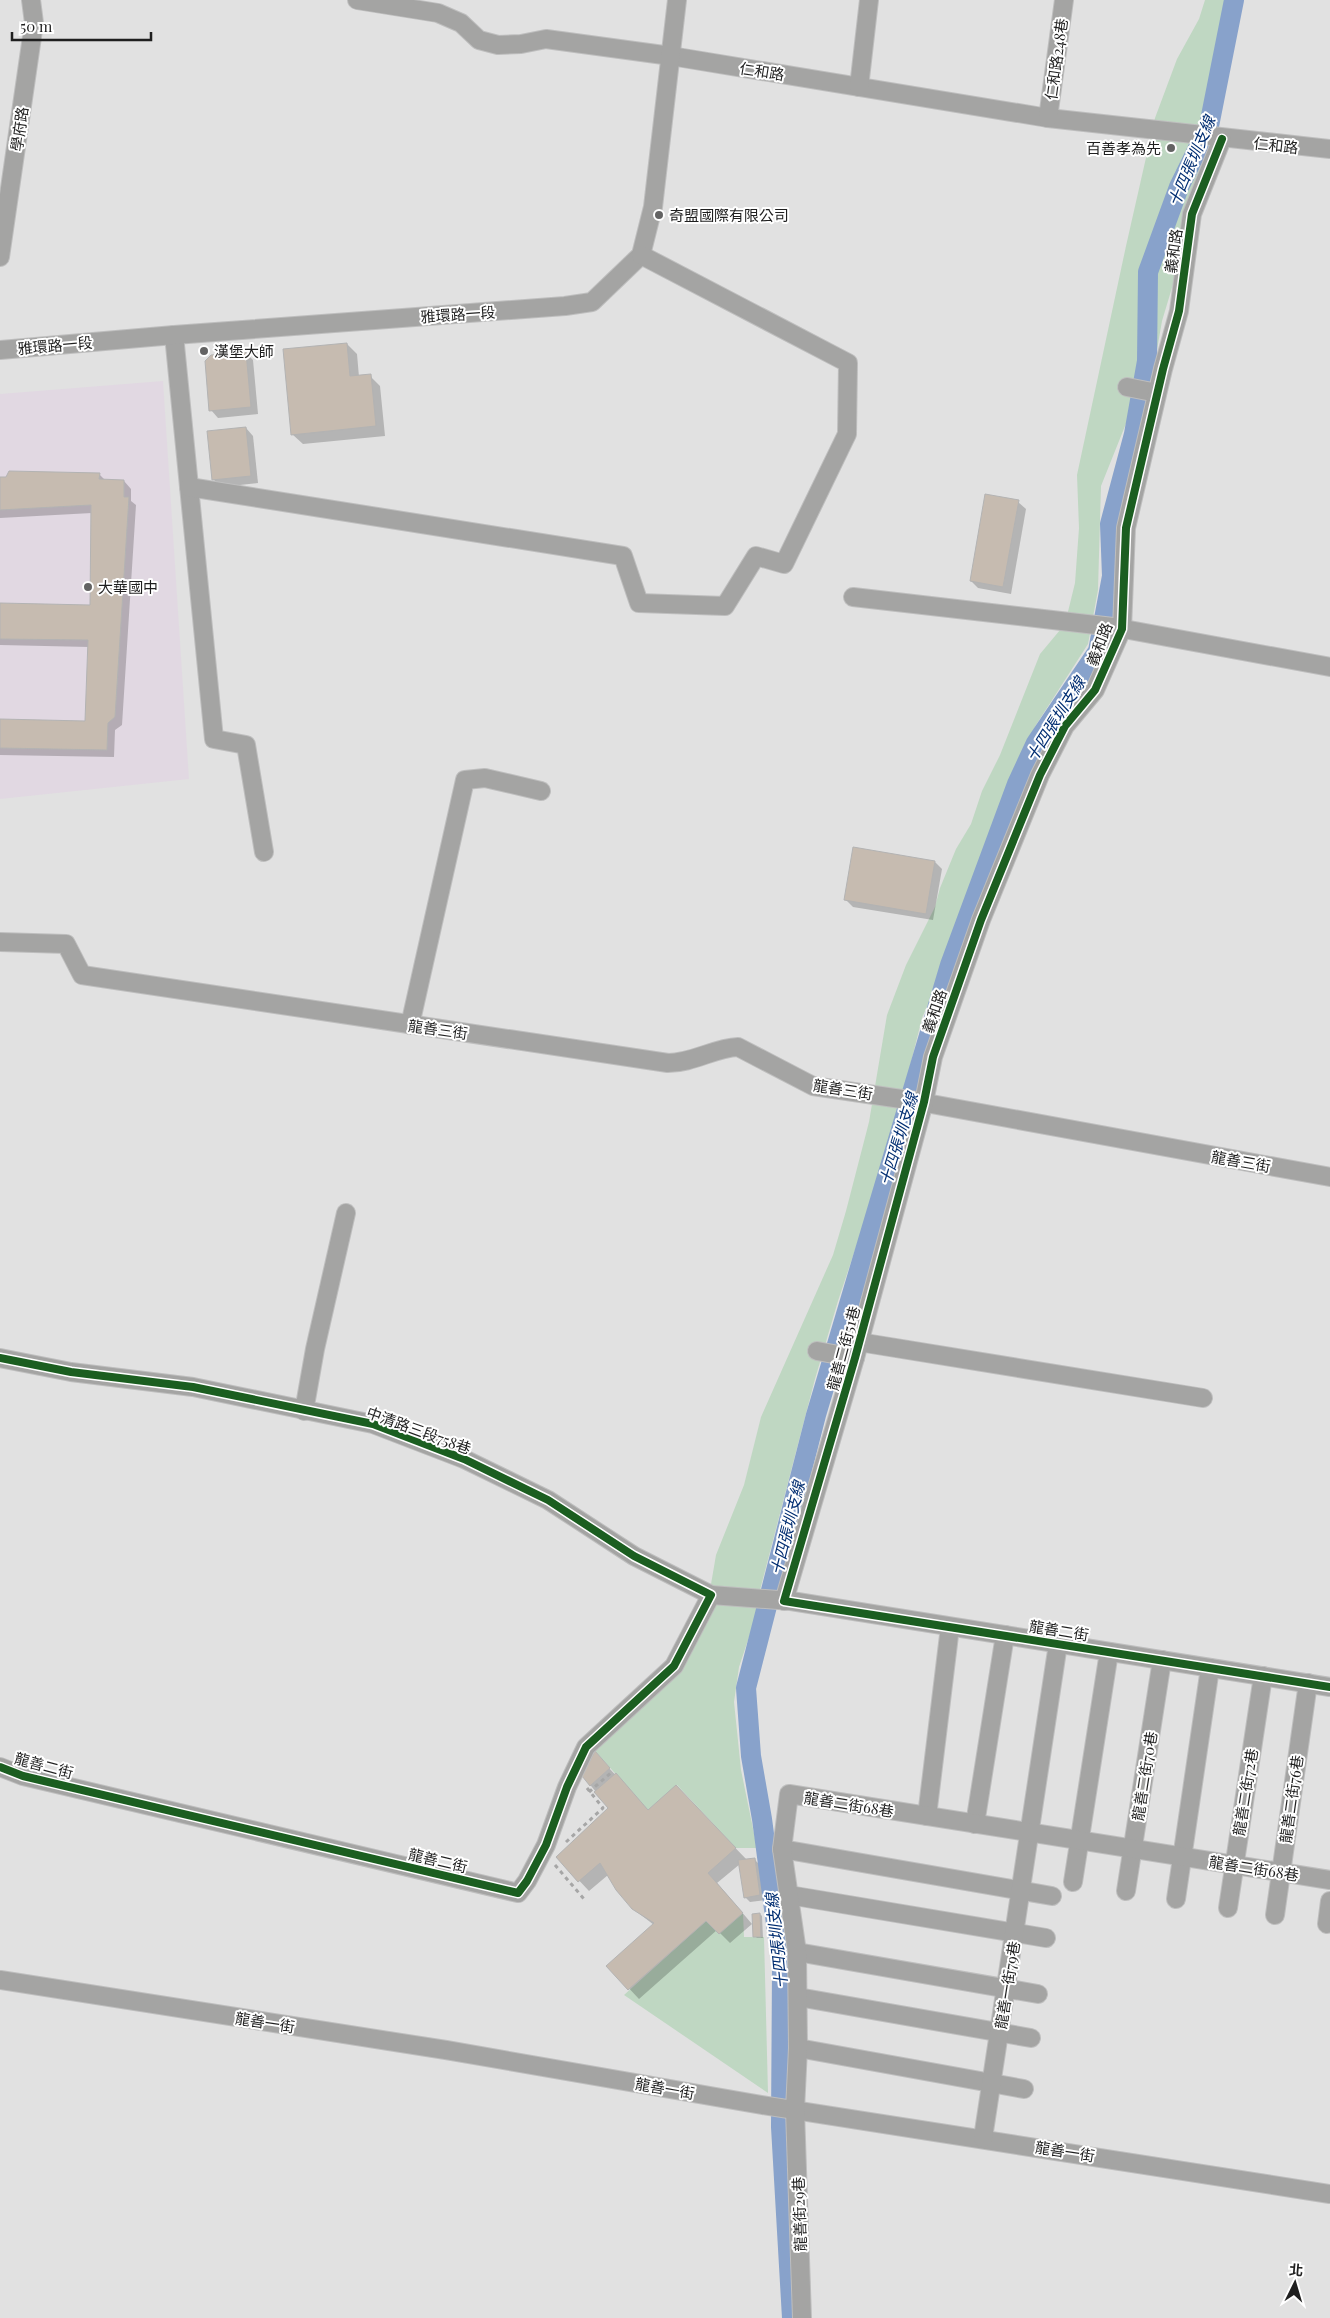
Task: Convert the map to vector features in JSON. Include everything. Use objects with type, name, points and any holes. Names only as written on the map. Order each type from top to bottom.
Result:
[{"type":"street","name":"學府路","points":[[0,257],[34,23],[31,0]]},
{"type":"street","name":"仁和路","points":[[357,0],[438,13],[461,23],[479,40],[498,45],[521,44],[546,39],[671,56],[1048,118],[1222,139],[1330,149]]},
{"type":"street","points":[[189,486],[623,556],[639,603],[725,606],[756,556],[784,564],[847,434],[848,363],[641,255],[653,207],[677,0]]},
{"type":"street","points":[[858,87],[869,0]]},
{"type":"street","name":"仁和路248巷","points":[[1048,118],[1064,0]]},
{"type":"street","name":"義和路","points":[[920,1102],[933,1057],[981,920],[1040,775],[1065,726],[1095,690],[1118,628],[1126,528],[1157,393],[1179,311],[1192,214],[1222,139]]},
{"type":"street","name":"雅環路一段","points":[[0,350],[565,306],[592,302],[641,255]]},
{"type":"street","points":[[174,335],[214,739],[246,745],[264,852]]},
{"type":"street","points":[[1127,387],[1157,393]]},
{"type":"street","name":"義和路","points":[[853,597],[1118,628],[1330,667]]},
{"type":"street","points":[[410,1025],[465,780],[484,778],[541,791]]},
{"type":"street","name":"龍善三街","points":[[0,942],[66,944],[82,974],[668,1063],[682,1063],[726,1047],[738,1047],[813,1086],[883,1095],[1330,1177]]},
{"type":"street","name":"龍善二街51巷","points":[[784,1601],[857,1350],[920,1102]]},
{"type":"street","points":[[304,1411],[314,1349],[346,1213]]},
{"type":"street","points":[[817,1351],[857,1350]]},
{"type":"street","name":"龍善二街51巷","points":[[857,1350],[1203,1398]]},
{"type":"street","name":"中清路三段758巷","points":[[0,1358],[71,1372],[193,1387],[373,1424],[464,1459],[548,1500],[634,1556],[711,1595]]},
{"type":"street","name":"龍善二街","points":[[0,1767],[23,1776],[518,1893],[527,1881],[546,1845],[567,1787],[586,1747],[674,1666],[711,1595],[784,1601],[1330,1687]]},
{"type":"street","points":[[927,1816],[950,1626]]},
{"type":"street","points":[[975,1824],[1005,1635]]},
{"type":"street","points":[[1031,1833],[1058,1644]]},
{"type":"street","points":[[1073,1882],[1110,1652]]},
{"type":"street","name":"龍善二街70巷","points":[[1126,1891],[1162,1660]]},
{"type":"street","points":[[1176,1899],[1210,1668]]},
{"type":"street","name":"龍善二街72巷","points":[[1228,1908],[1262,1676]]},
{"type":"street","name":"龍善二街76巷","points":[[1275,1915],[1308,1683]]},
{"type":"street","name":"龍善二街68巷","points":[[793,2109],[798,2048],[797,1952],[782,1849],[789,1794],[1330,1880]]},
{"type":"street","name":"龍善一街79巷","points":[[984,2138],[1031,1833]]},
{"type":"street","points":[[782,1849],[1052,1896]]},
{"type":"street","points":[[789,1894],[1046,1938]]},
{"type":"street","points":[[1327,1924],[1330,1901]]},
{"type":"street","points":[[797,1952],[1038,1994]]},
{"type":"street","name":"龍善一街","points":[[0,1980],[446,2050],[762,2105],[984,2138],[1330,2194]]},
{"type":"street","points":[[798,1997],[1031,2038]]},
{"type":"street","points":[[798,2048],[1024,2089]]},
{"type":"street","name":"龍善街29巷","points":[[793,2109],[802,2318]]},
{"type":"path","points":[[589,1792],[613,1771]]},
{"type":"path","points":[[560,1848],[603,1808],[589,1792],[586,1781]]},
{"type":"path","points":[[551,1861],[584,1899]]},
{"type":"shaded area","name":"大華國中","points":[[163,381],[189,779],[0,799],[0,394]]},
{"type":"green space","points":[[1205,0],[1228,0],[1204,129],[1216,141],[1162,321],[1154,367],[1141,412],[1131,411],[1101,486],[1098,590],[1088,644],[1036,725],[1018,759],[943,970],[922,1018],[892,1139],[838,1301],[815,1379],[759,1594],[710,1590],[716,1555],[744,1485],[761,1417],[833,1255],[869,1122],[887,1015],[906,965],[935,907],[940,888],[956,849],[971,824],[982,791],[1000,755],[1040,654],[1065,624],[1075,583],[1079,528],[1077,475],[1126,246],[1155,118],[1177,59],[1199,19]]},
{"type":"green space","points":[[714,1599],[760,1604],[739,1667],[734,1702],[741,1770],[757,1848],[736,1848],[677,1785],[648,1810],[595,1751],[589,1749],[679,1668]]},
{"type":"green space","points":[[743,1913],[744,1937],[764,1937],[768,2093],[624,1995],[706,1921],[719,1933]]},
{"type":"building","points":[[347,343],[350,376],[371,374],[376,426],[291,435],[283,349]]},
{"type":"building","points":[[246,352],[251,407],[209,411],[205,361],[211,355]]},
{"type":"building","points":[[246,427],[251,476],[212,480],[207,431]]},
{"type":"building","points":[[9,471],[100,473],[99,479],[124,480],[124,497],[129,497],[115,717],[108,723],[107,750],[0,748],[0,719],[85,721],[88,640],[0,639],[0,603],[90,605],[91,505],[0,510],[0,477],[6,477]]},
{"type":"building","points":[[985,494],[1019,500],[1003,587],[970,581]]},
{"type":"building","points":[[853,847],[935,861],[926,914],[844,900]]},
{"type":"building","points":[[595,1751],[610,1768],[590,1786],[582,1776]]},
{"type":"building","points":[[616,1773],[648,1810],[676,1785],[736,1848],[708,1873],[743,1913],[719,1934],[706,1921],[628,1990],[606,1966],[654,1923],[632,1909],[616,1890],[600,1863],[578,1882],[556,1857],[608,1808],[594,1792]]},
{"type":"building","points":[[755,1858],[760,1895],[744,1898],[738,1860]]},
{"type":"building","points":[[760,1913],[761,1937],[753,1937],[752,1914]]},
{"type":"waterway","name":"十四張圳支線","points":[[792,2318],[781,2127],[782,1969],[762,1819],[751,1756],[746,1688],[816,1415],[950,965],[1017,784],[1036,743],[1098,651],[1112,576],[1110,524],[1134,434],[1147,361],[1148,272],[1179,187],[1209,126],[1234,0]]},
{"type":"cycle path","points":[[1222,139],[1192,214],[1179,311],[1163,369],[1126,528],[1122,629],[1095,690],[1065,726],[1040,775],[981,920],[933,1057],[924,1102],[855,1358],[784,1601],[1330,1687]]},
{"type":"cycle path","points":[[0,1358],[71,1372],[193,1387],[373,1424],[464,1459],[548,1500],[634,1556],[711,1595],[674,1666],[586,1747],[567,1787],[546,1845],[527,1881],[518,1893],[23,1776],[0,1767]]},
{"type":"place","name":"百善孝為先","points":[[1171,148]]},
{"type":"place","name":"奇盟國際有限公司","points":[[659,215]]},
{"type":"place","name":"漢堡大師","points":[[204,351]]},
{"type":"place","name":"大華國中","points":[[88,587]]}]
